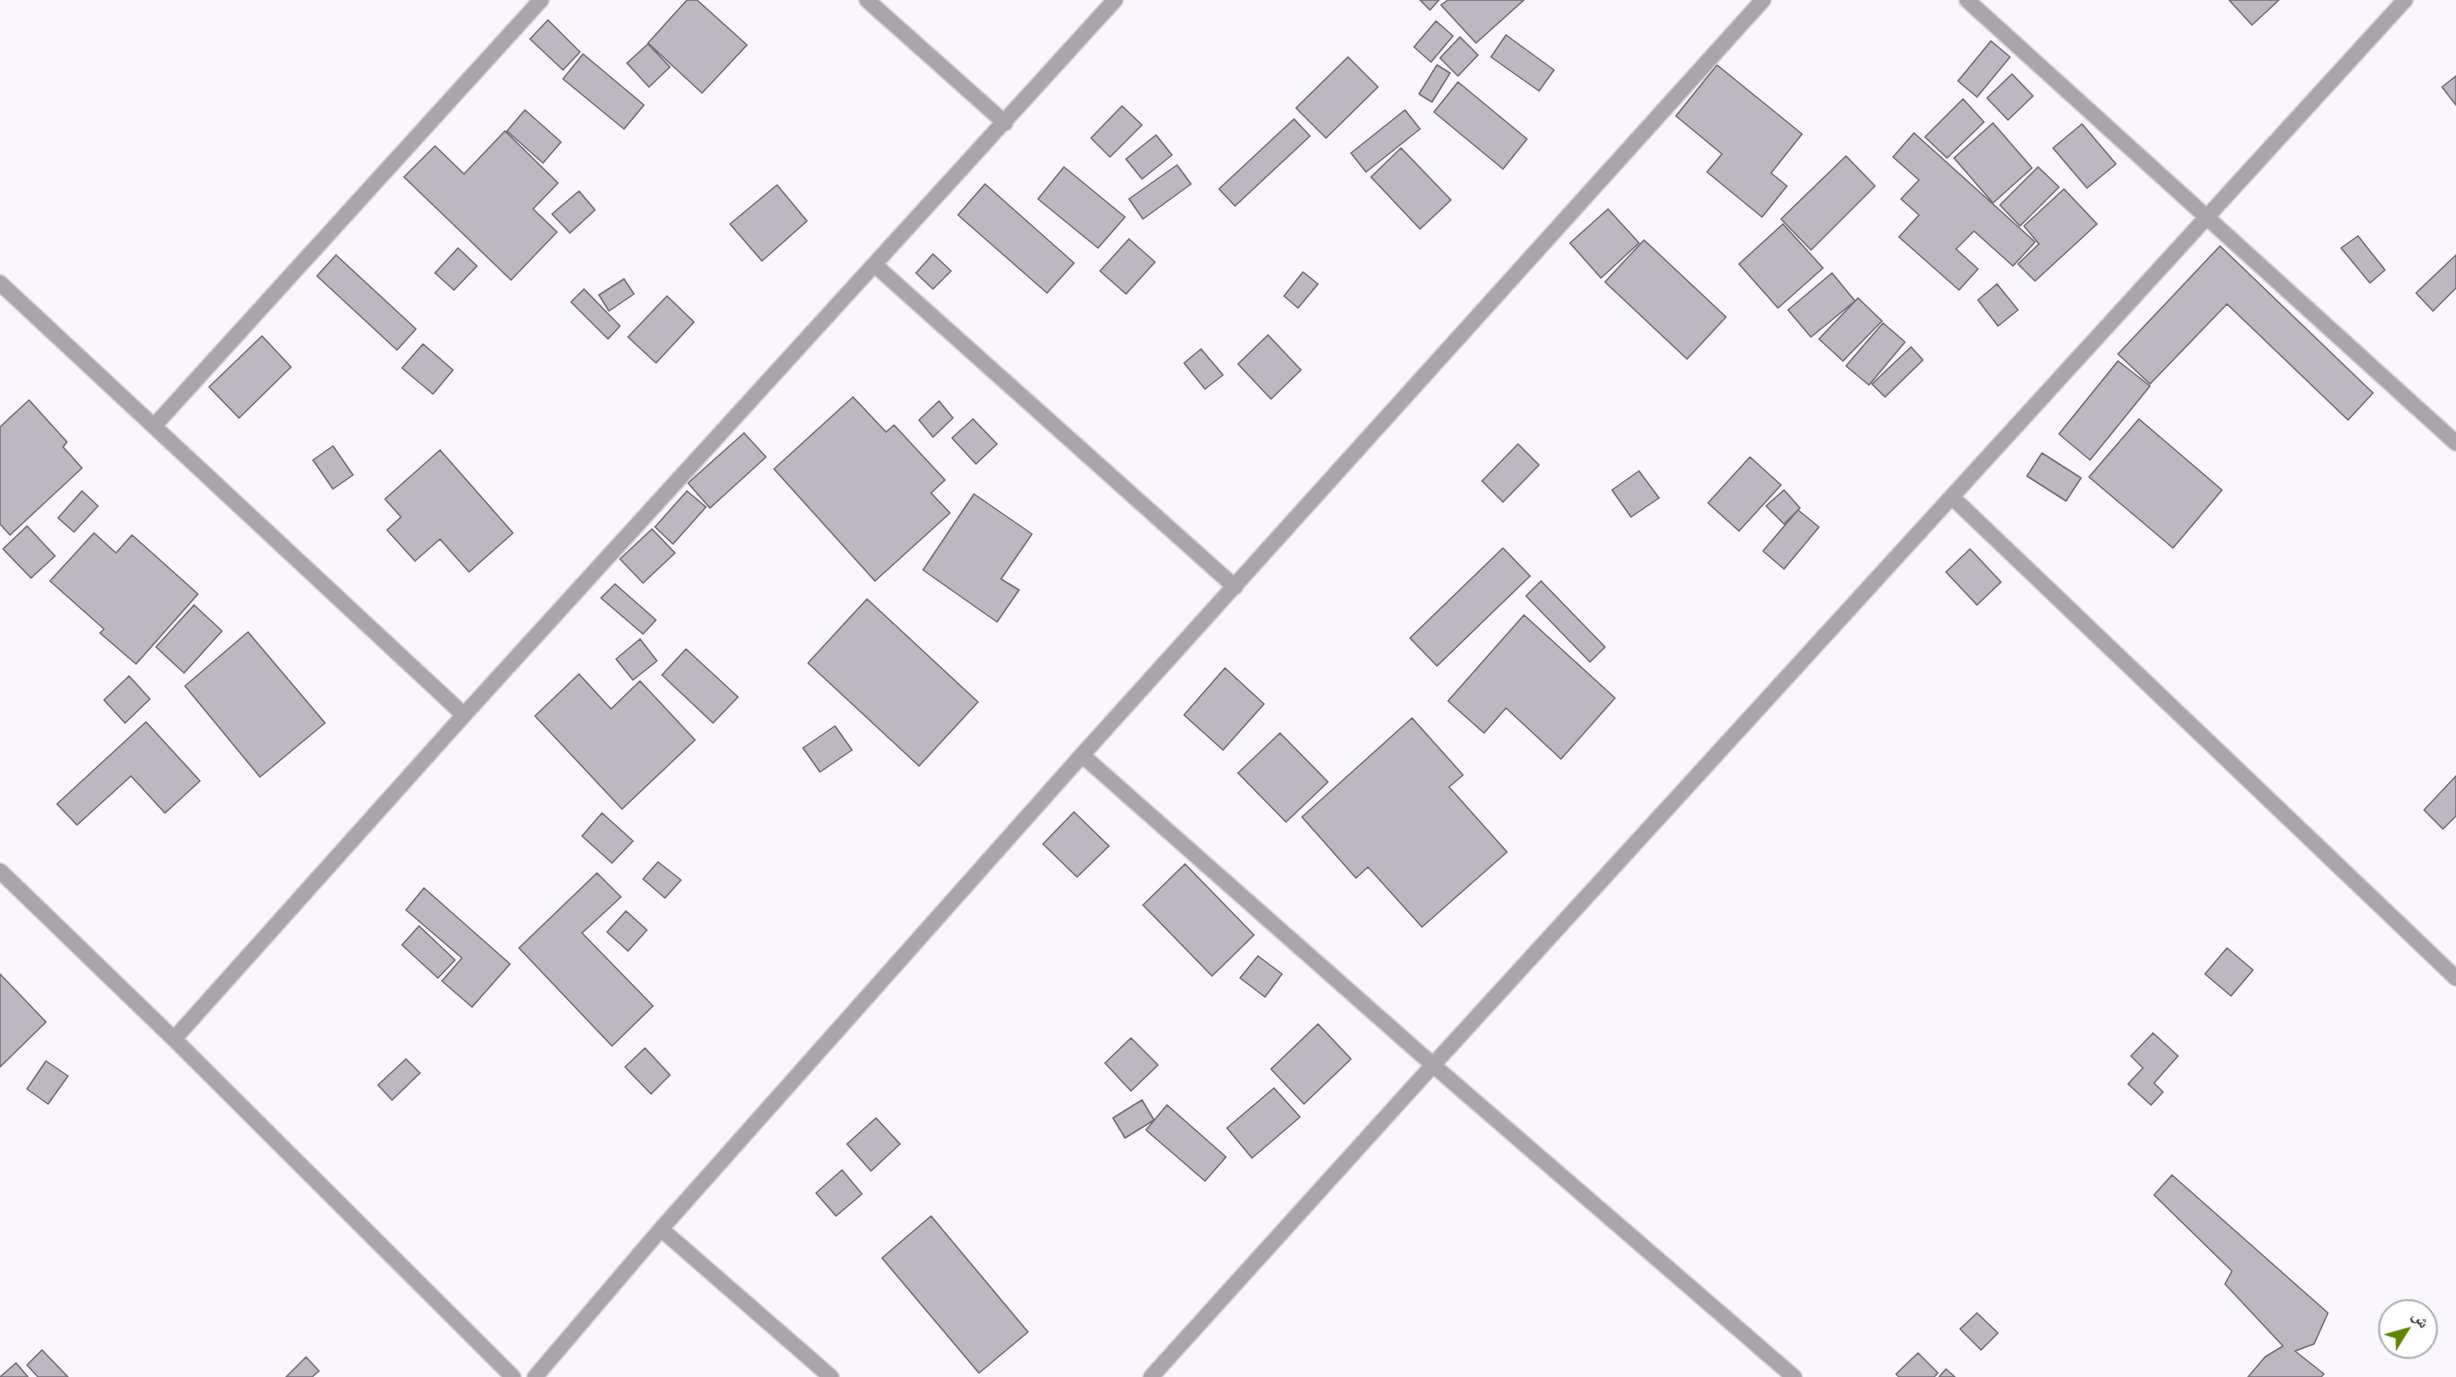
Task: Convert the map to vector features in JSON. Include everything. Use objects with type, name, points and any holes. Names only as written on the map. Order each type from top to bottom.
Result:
[{"type":"street","points":[[154,426],[542,0]]},
{"type":"street","points":[[867,0],[1005,123]]},
{"type":"street","points":[[174,1039],[464,715],[876,266],[1115,0]]},
{"type":"street","points":[[535,1377],[661,1229],[1082,754],[1763,0]]},
{"type":"street","points":[[1967,0],[2456,443]]},
{"type":"street","points":[[1151,1377],[2405,0]]},
{"type":"street","points":[[876,266],[1235,587]]},
{"type":"street","points":[[0,283],[464,715]]},
{"type":"street","points":[[1953,498],[2456,978]]},
{"type":"street","points":[[1082,754],[1433,1065],[1794,1377]]},
{"type":"street","points":[[0,872],[174,1039],[513,1377]]},
{"type":"street","points":[[661,1229],[831,1377]]},
{"type":"building","points":[[687,0],[697,0],[747,45],[702,93],[648,43]]},
{"type":"building","points":[[1420,0],[1439,0],[1430,10]]},
{"type":"building","points":[[1448,0],[1524,0],[1476,43],[1441,5]]},
{"type":"building","points":[[2229,0],[2279,0],[2252,25]]},
{"type":"building","points":[[548,20],[580,52],[563,70],[530,39]]},
{"type":"building","points":[[1436,21],[1453,36],[1431,62],[1414,47]]},
{"type":"building","points":[[1506,35],[1554,70],[1539,91],[1491,57]]},
{"type":"building","points":[[1460,37],[1478,55],[1458,76],[1440,58]]},
{"type":"building","points":[[1991,41],[2010,57],[1977,97],[1958,81]]},
{"type":"building","points":[[648,44],[670,67],[649,87],[627,63]]},
{"type":"building","points":[[583,54],[644,105],[624,129],[563,79]]},
{"type":"building","points":[[1348,57],[1378,87],[1326,138],[1296,108]]},
{"type":"building","points":[[1437,65],[1450,73],[1432,102],[1419,94]]},
{"type":"building","points":[[1717,65],[1802,134],[1771,173],[1787,186],[1762,217],[1707,172],[1722,154],[1676,116]]},
{"type":"building","points":[[2012,74],[2033,96],[2008,120],[1987,98]]},
{"type":"building","points":[[2456,76],[2456,105],[2442,87]]},
{"type":"building","points":[[1458,82],[1527,139],[1503,169],[1434,112]]},
{"type":"building","points":[[1963,99],[1984,122],[1947,158],[1925,137]]},
{"type":"building","points":[[1122,106],[1142,125],[1110,157],[1091,138]]},
{"type":"building","points":[[525,110],[561,142],[543,163],[507,131]]},
{"type":"building","points":[[1405,110],[1420,129],[1366,172],[1351,153]]},
{"type":"building","points":[[1294,119],[1310,136],[1235,206],[1219,189]]},
{"type":"building","points":[[1993,123],[2032,168],[1993,203],[1954,158]]},
{"type":"building","points":[[2082,124],[2116,164],[2087,188],[2053,148]]},
{"type":"building","points":[[505,131],[558,183],[533,209],[557,232],[511,280],[404,177],[435,146],[464,174]]},
{"type":"building","points":[[1914,133],[2035,242],[2013,266],[1974,231],[1956,249],[1978,269],[1959,290],[1899,237],[1919,215],[1901,199],[1919,180],[1893,157]]},
{"type":"building","points":[[1156,135],[1172,155],[1142,179],[1126,159]]},
{"type":"building","points":[[1401,148],[1451,200],[1420,229],[1371,177]]},
{"type":"building","points":[[1846,156],[1875,186],[1811,250],[1781,219]]},
{"type":"building","points":[[1177,165],[1191,184],[1143,219],[1129,199]]},
{"type":"building","points":[[1064,167],[1125,217],[1098,248],[1038,199]]},
{"type":"building","points":[[2038,167],[2059,187],[2020,226],[2000,205]]},
{"type":"building","points":[[985,184],[1074,263],[1047,293],[958,215]]},
{"type":"building","points":[[777,185],[807,221],[762,261],[730,224]]},
{"type":"building","points":[[2064,189],[2097,224],[2035,281],[2018,264],[2039,244],[2024,226]]},
{"type":"building","points":[[579,191],[595,210],[570,233],[552,214]]},
{"type":"building","points":[[1608,209],[1639,243],[1601,278],[1570,243]]},
{"type":"building","points":[[1783,224],[1823,268],[1778,308],[1739,264]]},
{"type":"building","points":[[2358,236],[2385,270],[2370,283],[2341,248]]},
{"type":"building","points":[[1129,239],[1155,262],[1126,294],[1100,271]]},
{"type":"building","points":[[1644,240],[1726,317],[1687,359],[1605,282]]},
{"type":"building","points":[[2220,246],[2373,393],[2348,420],[2227,304],[2150,384],[2118,354]]},
{"type":"building","points":[[458,248],[477,266],[454,290],[435,273]]},
{"type":"building","points":[[933,254],[951,271],[933,289],[916,273]]},
{"type":"building","points":[[336,255],[416,329],[397,350],[317,276]]},
{"type":"building","points":[[2456,255],[2456,288],[2433,311],[2416,293]]},
{"type":"building","points":[[1303,272],[1318,284],[1298,308],[1284,296]]},
{"type":"building","points":[[1832,273],[1855,301],[1811,337],[1788,310]]},
{"type":"building","points":[[624,279],[634,294],[609,311],[599,295]]},
{"type":"building","points":[[1997,284],[2018,310],[1998,326],[1978,300]]},
{"type":"building","points":[[584,289],[620,326],[608,339],[571,302]]},
{"type":"building","points":[[667,296],[694,322],[656,363],[628,337]]},
{"type":"building","points":[[1858,298],[1882,321],[1843,361],[1819,339]]},
{"type":"building","points":[[1883,323],[1905,342],[1869,385],[1846,366]]},
{"type":"building","points":[[1268,335],[1301,370],[1271,399],[1238,364]]},
{"type":"building","points":[[262,336],[291,367],[239,418],[209,387]]},
{"type":"building","points":[[423,344],[453,370],[433,394],[402,368]]},
{"type":"building","points":[[1911,347],[1923,360],[1885,397],[1872,384]]},
{"type":"building","points":[[1201,349],[1223,375],[1205,389],[1184,363]]},
{"type":"building","points":[[2118,361],[2150,386],[2090,460],[2059,434]]},
{"type":"building","points":[[853,397],[886,432],[894,425],[945,480],[931,493],[950,513],[875,581],[774,469]]},
{"type":"building","points":[[29,400],[67,442],[63,447],[82,468],[10,535],[0,524],[0,427]]},
{"type":"building","points":[[939,401],[953,418],[933,437],[919,420]]},
{"type":"building","points":[[973,419],[997,444],[976,464],[952,438]]},
{"type":"building","points":[[2139,419],[2222,490],[2173,548],[2089,477]]},
{"type":"building","points":[[744,433],[766,457],[710,508],[688,483]]},
{"type":"building","points":[[1518,444],[1539,465],[1503,502],[1482,481]]},
{"type":"building","points":[[333,446],[353,475],[333,489],[313,460]]},
{"type":"building","points":[[440,450],[513,533],[469,572],[440,539],[415,561],[387,530],[401,517],[385,499]]},
{"type":"building","points":[[2042,453],[2081,478],[2066,501],[2027,476]]},
{"type":"building","points":[[1750,457],[1781,485],[1739,531],[1708,503]]},
{"type":"building","points":[[1639,471],[1659,498],[1631,517],[1612,490]]},
{"type":"building","points":[[1784,490],[1800,508],[1784,524],[1766,506]]},
{"type":"building","points":[[82,491],[98,506],[74,532],[58,518]]},
{"type":"building","points":[[687,491],[706,507],[673,544],[655,527]]},
{"type":"building","points":[[974,494],[1032,534],[1001,579],[1019,590],[997,622],[923,570]]},
{"type":"building","points":[[1798,510],[1819,527],[1784,569],[1763,551]]},
{"type":"building","points":[[27,526],[55,556],[31,578],[3,549]]},
{"type":"building","points":[[652,529],[675,553],[643,583],[620,559]]},
{"type":"building","points":[[94,533],[116,553],[132,535],[198,594],[136,664],[100,633],[104,629],[50,581]]},
{"type":"building","points":[[1503,548],[1530,576],[1437,666],[1410,638]]},
{"type":"building","points":[[1970,549],[2001,582],[1977,605],[1946,572]]},
{"type":"building","points":[[1541,581],[1605,647],[1590,662],[1526,596]]},
{"type":"building","points":[[615,584],[656,620],[643,634],[601,598]]},
{"type":"building","points":[[867,599],[978,702],[919,766],[808,663]]},
{"type":"building","points":[[194,605],[222,631],[184,673],[156,647]]},
{"type":"building","points":[[1524,615],[1615,698],[1561,759],[1506,708],[1484,733],[1448,701]]},
{"type":"building","points":[[248,632],[325,723],[260,777],[185,686]]},
{"type":"building","points":[[640,639],[657,661],[633,680],[616,659]]},
{"type":"building","points":[[686,649],[738,697],[713,723],[662,675]]},
{"type":"building","points":[[1225,668],[1264,704],[1223,750],[1184,715]]},
{"type":"building","points":[[579,674],[611,709],[640,681],[695,740],[622,809],[535,716]]},
{"type":"building","points":[[129,676],[150,699],[125,723],[104,700]]},
{"type":"building","points":[[1412,718],[1463,775],[1449,787],[1507,852],[1422,927],[1368,867],[1356,878],[1302,817]]},
{"type":"building","points":[[146,722],[200,781],[165,813],[131,776],[77,825],[57,804]]},
{"type":"building","points":[[835,726],[852,750],[820,772],[803,748]]},
{"type":"building","points":[[1280,733],[1328,782],[1286,822],[1238,773]]},
{"type":"building","points":[[2456,776],[2456,816],[2443,829],[2424,810]]},
{"type":"building","points":[[1074,812],[1109,846],[1077,877],[1043,844]]},
{"type":"building","points":[[602,813],[633,841],[612,863],[582,836]]},
{"type":"building","points":[[658,862],[681,880],[665,898],[643,879]]},
{"type":"building","points":[[1185,864],[1254,935],[1212,976],[1143,905]]},
{"type":"building","points":[[597,873],[621,897],[582,933],[653,1006],[612,1046],[519,948]]},
{"type":"building","points":[[424,888],[510,964],[472,1007],[442,981],[462,958],[406,910]]},
{"type":"building","points":[[626,911],[647,930],[628,951],[607,932]]},
{"type":"building","points":[[419,926],[455,960],[438,978],[402,945]]},
{"type":"building","points":[[2227,948],[2253,970],[2231,996],[2205,974]]},
{"type":"building","points":[[1258,956],[1282,974],[1265,997],[1240,978]]},
{"type":"building","points":[[0,974],[46,1022],[0,1067]]},
{"type":"building","points":[[1318,1024],[1351,1059],[1304,1104],[1271,1069]]},
{"type":"building","points":[[2153,1033],[2178,1056],[2154,1083],[2163,1092],[2151,1105],[2128,1084],[2143,1068],[2131,1056]]},
{"type":"building","points":[[1131,1038],[1158,1065],[1131,1091],[1105,1063]]},
{"type":"building","points":[[645,1048],[670,1075],[651,1094],[625,1067]]},
{"type":"building","points":[[406,1059],[420,1073],[392,1100],[378,1085]]},
{"type":"building","points":[[46,1061],[68,1076],[48,1104],[27,1089]]},
{"type":"building","points":[[1274,1088],[1300,1117],[1252,1158],[1227,1128]]},
{"type":"building","points":[[1142,1100],[1154,1120],[1125,1138],[1113,1118]]},
{"type":"building","points":[[1167,1105],[1226,1157],[1205,1181],[1146,1130]]},
{"type":"building","points":[[876,1118],[900,1144],[871,1171],[847,1144]]},
{"type":"building","points":[[842,1170],[862,1194],[836,1216],[816,1193]]},
{"type":"building","points":[[2172,1175],[2328,1313],[2314,1344],[2295,1351],[2324,1374],[2321,1377],[2248,1377],[2265,1357],[2283,1346],[2225,1284],[2232,1271],[2154,1195]]},
{"type":"building","points":[[931,1216],[1028,1332],[979,1373],[882,1258]]},
{"type":"building","points":[[1977,1313],[1998,1333],[1981,1350],[1960,1329]]},
{"type":"building","points":[[42,1350],[68,1377],[38,1377],[27,1365]]},
{"type":"building","points":[[1918,1353],[1938,1373],[1934,1377],[1899,1377],[1896,1374]]},
{"type":"building","points":[[306,1357],[319,1371],[312,1377],[286,1377]]},
{"type":"building","points":[[16,1363],[28,1377],[0,1377]]},
{"type":"building","points":[[1946,1369],[1955,1377],[1939,1377]]}]
